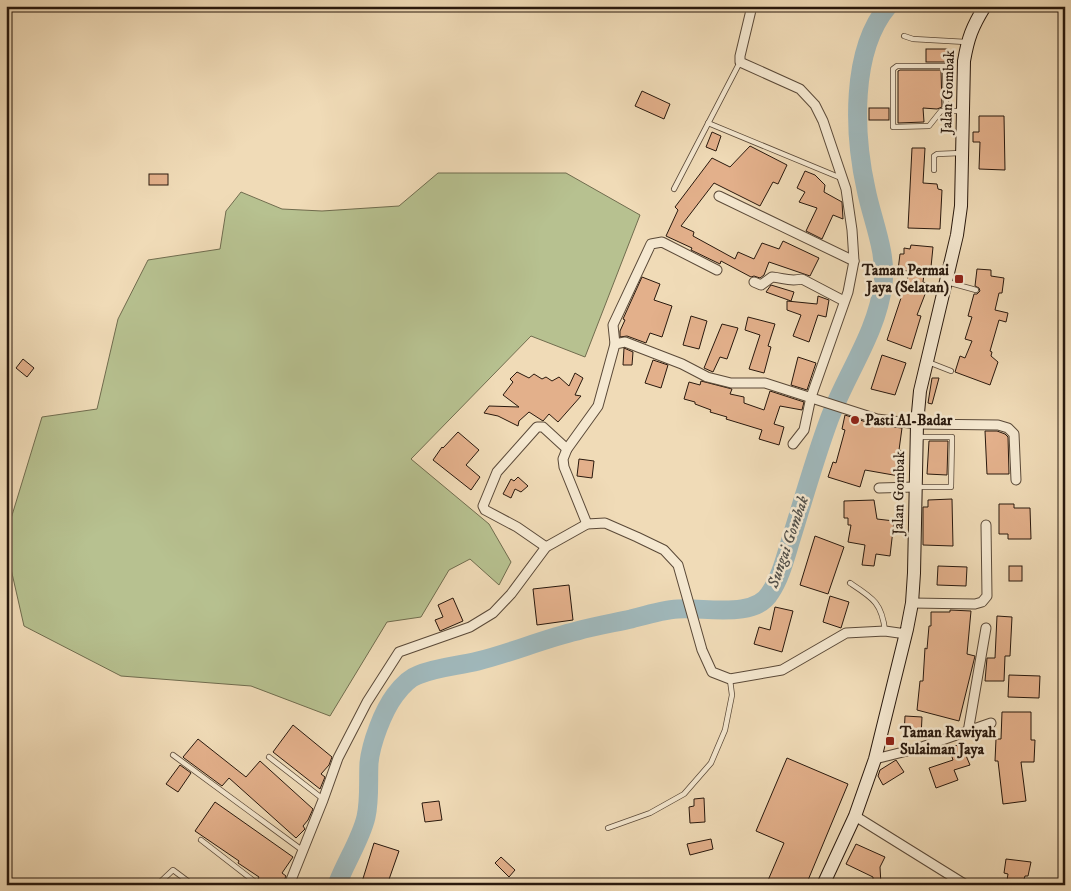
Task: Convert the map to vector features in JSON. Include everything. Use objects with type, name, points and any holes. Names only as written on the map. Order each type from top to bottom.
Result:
[{"type":"main road","name":"Jalan Gombak","points":[[823,885],[854,816],[875,759],[912,603],[917,486],[917,424],[920,391],[957,235],[961,206],[964,61],[967,42],[972,28],[985,6]]},
{"type":"street","points":[[750,7],[740,62],[800,89],[815,105],[823,121],[842,178],[852,230],[854,261],[848,292],[811,397],[804,430],[793,444]]},
{"type":"street","points":[[720,196],[854,261]]},
{"type":"street","points":[[587,524],[564,467],[563,459],[598,406],[615,344],[613,325],[651,244],[662,242],[717,270]]},
{"type":"street","points":[[754,282],[761,285],[772,277],[785,281],[802,279],[844,301]]},
{"type":"street","points":[[615,344],[624,342],[682,364],[707,377],[730,383],[765,384],[877,419],[917,424],[998,425],[1008,428],[1014,434],[1016,480]]},
{"type":"street","points":[[546,547],[517,527],[485,510],[483,506],[497,472],[537,427],[543,427],[568,449]]},
{"type":"street","points":[[879,488],[917,486]]},
{"type":"street","points":[[289,885],[342,750],[367,702],[399,652],[470,627],[493,613],[511,594],[546,547],[587,524],[605,523],[637,537],[664,550],[678,565],[702,650],[712,672],[730,679],[782,670],[846,633],[885,631],[906,634]]},
{"type":"street","points":[[912,603],[975,604],[982,602],[987,596],[986,525]]},
{"type":"street","points":[[968,732],[986,628]]},
{"type":"street","points":[[875,759],[919,748],[990,723]]},
{"type":"street","points":[[854,816],[955,881],[966,885]]},
{"type":"lane","points":[[904,36],[913,39],[967,42]]},
{"type":"lane","points":[[674,189],[740,62]]},
{"type":"lane","points":[[946,111],[945,66],[897,66],[893,69],[893,128],[929,126],[941,112],[963,111]]},
{"type":"lane","points":[[708,123],[842,178]]},
{"type":"lane","points":[[934,170],[934,156],[937,154],[962,153]]},
{"type":"lane","points":[[946,282],[976,290]]},
{"type":"lane","points":[[927,362],[951,371]]},
{"type":"lane","points":[[920,437],[952,437],[951,487],[917,486],[920,437]]},
{"type":"lane","points":[[850,583],[877,604],[883,616],[885,631]]},
{"type":"lane","points":[[608,828],[650,813],[684,794],[711,763],[725,730],[732,695],[730,679]]},
{"type":"lane","points":[[173,755],[302,850]]},
{"type":"lane","points":[[269,757],[323,800]]},
{"type":"lane","points":[[201,840],[258,885]]},
{"type":"lane","points":[[157,885],[172,870],[193,885]]},
{"type":"green space","points":[[438,173],[566,173],[640,215],[585,357],[531,336],[411,459],[489,524],[511,562],[499,585],[470,559],[449,570],[421,617],[387,622],[330,716],[251,686],[121,676],[24,626],[6,547],[6,535],[42,417],[97,409],[118,319],[148,260],[220,249],[226,211],[241,192],[282,209],[322,211],[399,206]]},
{"type":"building","points":[[926,49],[947,49],[947,62],[926,62]]},
{"type":"building","points":[[941,70],[942,107],[937,109],[923,108],[924,122],[898,123],[898,71]]},
{"type":"building","points":[[642,91],[670,104],[664,119],[635,106]]},
{"type":"building","points":[[869,108],[889,108],[889,120],[869,120]]},
{"type":"building","points":[[979,116],[1004,116],[1005,170],[979,169],[980,142],[973,142],[973,132],[979,132]]},
{"type":"building","points":[[712,132],[721,136],[716,151],[706,147]]},
{"type":"building","points":[[750,146],[787,165],[778,184],[773,182],[760,206],[714,183],[681,226],[694,232],[693,236],[735,259],[738,252],[754,259],[762,243],[779,249],[783,241],[819,258],[810,276],[769,262],[764,275],[760,278],[751,277],[721,261],[720,264],[666,236],[678,210],[675,207],[712,158],[730,167]]},
{"type":"building","points":[[912,148],[925,148],[923,183],[937,184],[938,189],[942,190],[940,229],[908,228]]},
{"type":"building","points":[[805,171],[815,175],[825,185],[824,192],[842,202],[843,219],[833,215],[822,239],[806,231],[817,208],[799,202],[805,192],[797,188]]},
{"type":"building","points":[[149,174],[168,174],[168,185],[149,185]]},
{"type":"building","points":[[911,245],[933,247],[931,267],[925,267],[923,282],[929,284],[917,315],[921,316],[911,349],[887,340],[910,271],[898,270],[900,254],[904,254],[904,248],[910,249]]},
{"type":"building","points":[[977,269],[991,270],[991,276],[1004,278],[1002,293],[999,293],[995,310],[1008,313],[1006,322],[999,320],[990,351],[992,352],[991,356],[998,362],[990,385],[955,372],[960,356],[965,358],[972,341],[965,339],[972,317],[968,316],[974,294],[980,291],[975,286]]},
{"type":"building","points":[[642,277],[660,284],[654,300],[672,306],[662,337],[650,333],[646,343],[627,336],[620,337],[620,331],[625,320],[623,319]]},
{"type":"building","points":[[771,285],[794,292],[791,301],[766,292]]},
{"type":"building","points":[[818,296],[829,300],[826,317],[818,315],[809,342],[793,336],[801,315],[787,310],[787,301],[817,304]]},
{"type":"building","points":[[691,316],[707,321],[699,349],[683,345]]},
{"type":"building","points":[[748,317],[775,324],[768,346],[771,347],[764,373],[749,369],[760,335],[745,330]]},
{"type":"building","points":[[722,324],[738,328],[727,359],[720,357],[713,372],[704,368]]},
{"type":"building","points":[[624,348],[633,352],[632,365],[623,365]]},
{"type":"building","points":[[882,355],[906,363],[895,395],[871,389]]},
{"type":"building","points":[[798,357],[816,363],[807,390],[791,385]]},
{"type":"building","points":[[23,359],[34,368],[27,377],[16,368]]},
{"type":"building","points":[[653,360],[668,365],[661,388],[645,383]]},
{"type":"building","points":[[517,372],[529,378],[534,374],[542,379],[546,377],[552,381],[559,377],[569,386],[575,373],[583,378],[575,395],[581,396],[558,422],[549,414],[543,421],[529,412],[519,421],[518,426],[498,416],[484,413],[489,406],[519,407],[503,395],[513,382],[510,379]]},
{"type":"building","points":[[932,378],[939,378],[932,404],[928,403]]},
{"type":"building","points":[[701,381],[732,389],[730,394],[744,397],[744,403],[764,410],[770,391],[804,402],[802,410],[780,406],[774,424],[784,427],[779,445],[759,439],[762,430],[726,419],[727,417],[710,412],[711,410],[695,404],[695,402],[684,399],[689,382],[700,385]]},
{"type":"building","points":[[845,415],[875,425],[902,428],[899,450],[903,451],[899,476],[865,470],[860,487],[828,477],[833,462],[836,463],[845,430],[842,429]]},
{"type":"building","points":[[985,431],[997,431],[1008,437],[1009,474],[987,474]]},
{"type":"building","points":[[458,432],[479,450],[466,465],[480,477],[471,490],[433,460],[442,447]]},
{"type":"building","points":[[929,441],[948,441],[947,475],[927,474]]},
{"type":"building","points":[[579,459],[594,461],[592,478],[577,476]]},
{"type":"building","points":[[518,477],[528,486],[521,492],[515,489],[511,498],[503,494],[511,479],[514,481]]},
{"type":"building","points":[[952,499],[953,546],[923,545],[923,507],[928,507],[928,500]]},
{"type":"building","points":[[874,500],[877,519],[894,521],[890,556],[876,554],[874,566],[862,565],[865,545],[848,542],[851,525],[848,525],[848,518],[844,518],[844,501]]},
{"type":"building","points":[[999,504],[1014,504],[1014,508],[1030,508],[1031,539],[1008,539],[1008,534],[999,534]]},
{"type":"building","points":[[815,536],[844,547],[828,594],[800,585]]},
{"type":"building","points":[[938,566],[967,567],[966,586],[937,585]]},
{"type":"building","points":[[1009,566],[1022,566],[1022,581],[1009,581]]},
{"type":"building","points":[[569,585],[573,620],[537,625],[533,589]]},
{"type":"building","points":[[830,596],[849,602],[841,628],[823,622]]},
{"type":"building","points":[[453,598],[463,621],[440,631],[435,620],[443,617],[438,605]]},
{"type":"building","points":[[775,607],[793,611],[782,652],[754,644],[759,627],[770,630]]},
{"type":"building","points":[[950,610],[971,611],[967,654],[975,656],[959,721],[917,710],[920,681],[923,681],[925,648],[927,649],[929,626],[931,626],[931,612],[950,612]]},
{"type":"building","points":[[997,616],[1012,617],[1010,656],[1005,656],[1004,681],[985,681],[987,658],[995,658]]},
{"type":"building","points":[[1009,675],[1040,676],[1039,698],[1008,697]]},
{"type":"building","points":[[1002,712],[1031,712],[1031,740],[1035,740],[1034,762],[1021,762],[1026,801],[1003,804],[998,761],[995,761],[996,739],[1001,739]]},
{"type":"building","points":[[905,716],[922,717],[921,737],[904,736]]},
{"type":"building","points":[[293,725],[332,757],[329,765],[321,774],[325,777],[320,789],[273,752]]},
{"type":"building","points":[[198,739],[246,777],[260,761],[313,809],[303,826],[305,829],[296,838],[229,778],[222,786],[184,758]]},
{"type":"building","points":[[961,744],[970,765],[954,770],[958,780],[936,788],[929,768],[953,760],[949,748]]},
{"type":"building","points":[[787,758],[848,784],[806,885],[766,885],[784,843],[756,831]]},
{"type":"building","points":[[896,760],[904,772],[883,785],[878,776],[880,770]]},
{"type":"building","points":[[180,765],[191,773],[178,792],[166,784]]},
{"type":"building","points":[[704,798],[705,822],[690,823],[689,807],[694,806],[694,799]]},
{"type":"building","points":[[439,801],[442,820],[425,822],[422,803]]},
{"type":"building","points":[[215,802],[293,857],[282,873],[286,876],[282,885],[266,885],[258,879],[259,877],[238,863],[239,861],[195,831]]},
{"type":"building","points":[[711,839],[713,849],[690,855],[687,844]]},
{"type":"building","points":[[374,843],[399,851],[387,885],[361,885]]},
{"type":"building","points":[[856,844],[885,857],[880,867],[881,885],[873,885],[873,877],[846,864]]},
{"type":"building","points":[[501,857],[515,870],[509,877],[495,863]]},
{"type":"building","points":[[1006,859],[1031,862],[1028,876],[1025,876],[1023,882],[1007,880],[1008,874],[1004,873]]},
{"type":"waterway","name":"Sungai Gombak","points":[[337,885],[366,817],[369,763],[378,728],[395,695],[411,678],[433,670],[490,658],[564,634],[660,612],[678,609],[741,609],[763,601],[770,593],[783,566],[829,420],[868,336],[880,302],[884,272],[883,260],[862,167],[859,144],[858,94],[861,69],[867,46],[876,25],[888,6]]},
{"type":"place","name":"Taman Permai Jaya (Selatan)","points":[[959,279]]},
{"type":"place","name":"Pasti Al-Badar","points":[[855,420]]},
{"type":"place","name":"Taman Rawiyah Sulaiman Jaya","points":[[890,741]]}]
